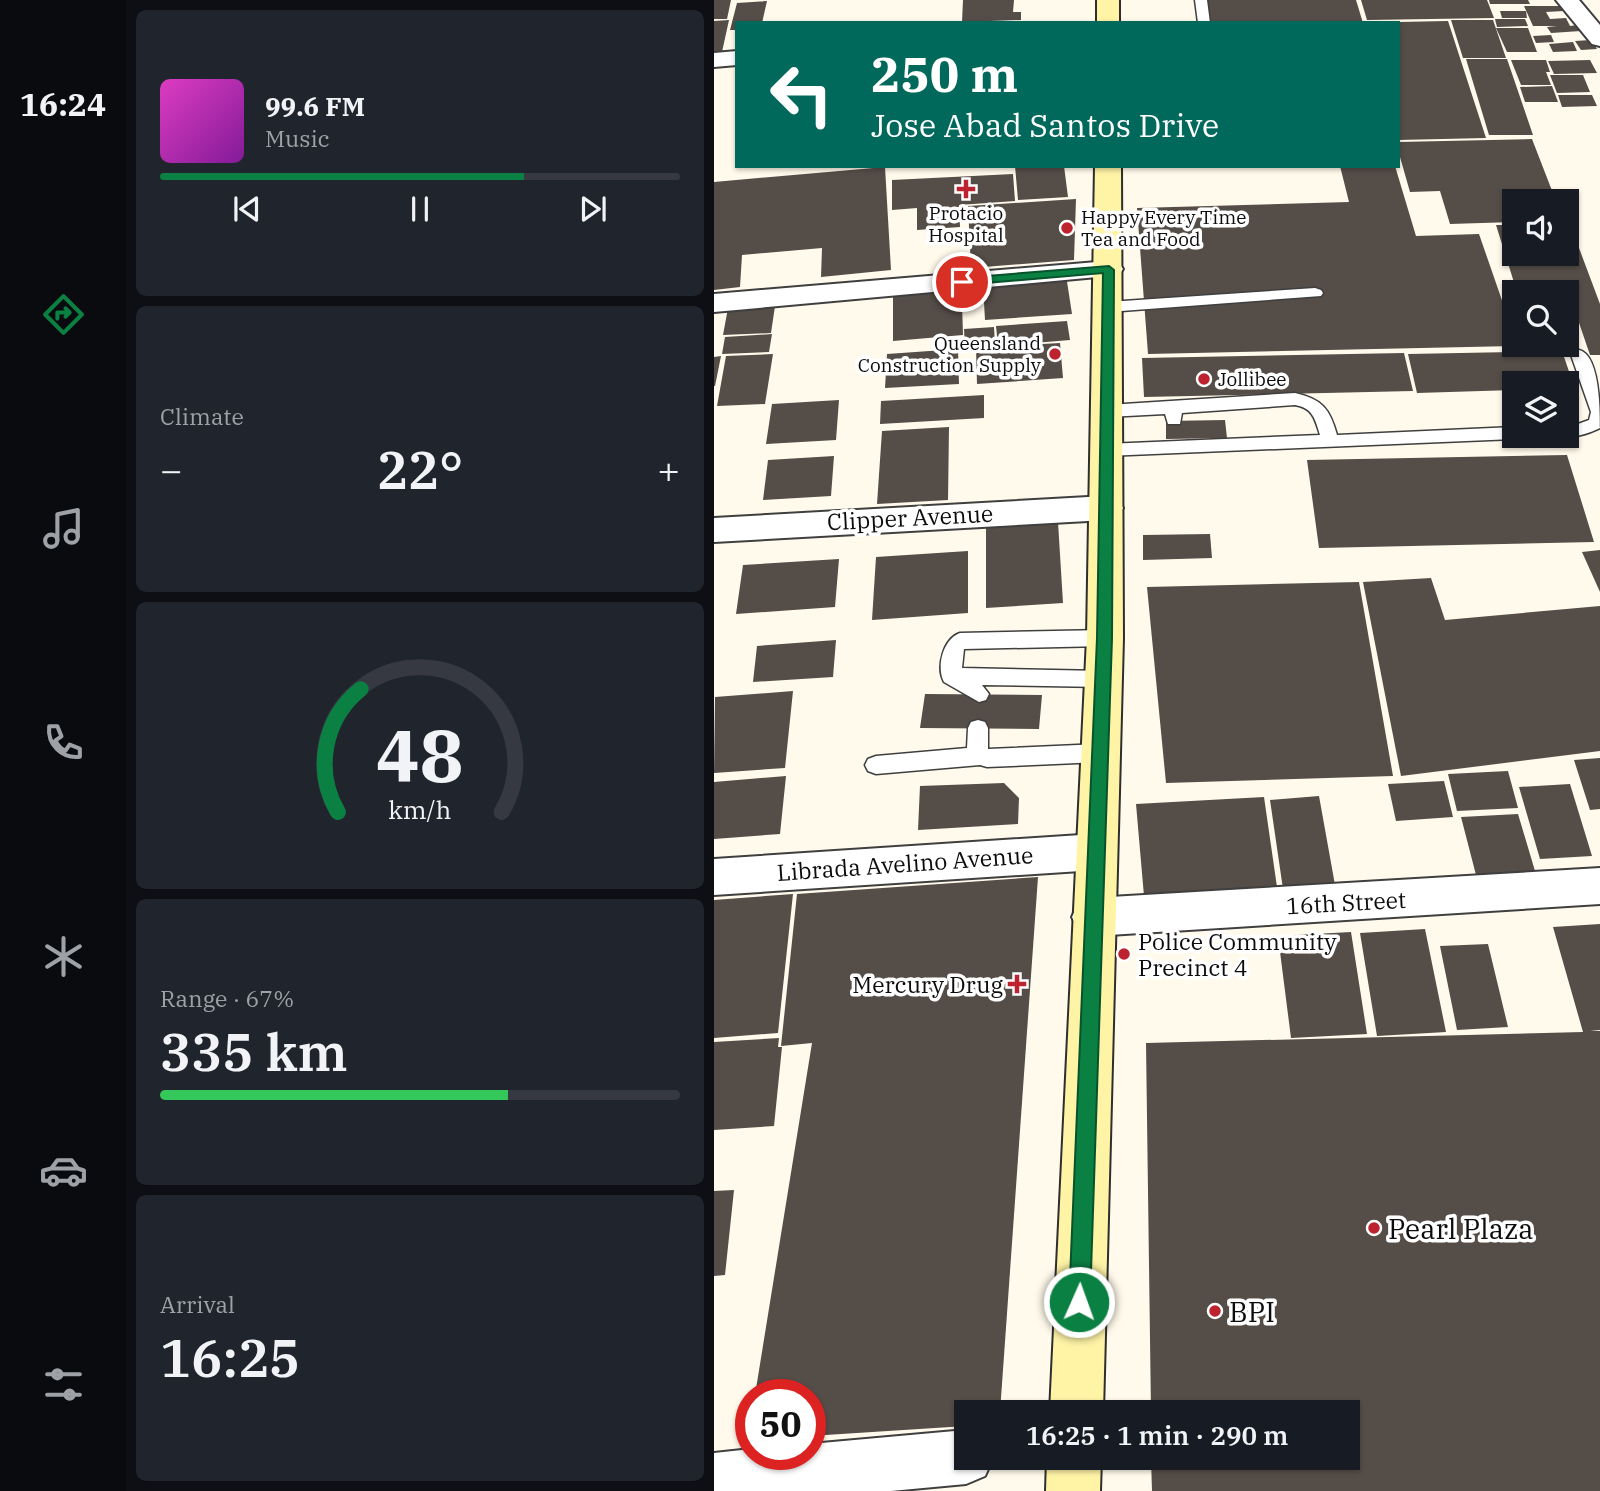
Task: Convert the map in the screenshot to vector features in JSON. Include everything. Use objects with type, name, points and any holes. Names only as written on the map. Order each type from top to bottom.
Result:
[{"type":"main road","points":[[1108,0],[1108,21]]},
{"type":"main road","points":[[1076,1400],[1105,638],[1108,168]]},
{"type":"main road","points":[[1073,1491],[1074,1470]]},
{"type":"street","points":[[1567,0],[1600,39]]},
{"type":"street","points":[[714,60],[735,58]]},
{"type":"street","points":[[714,303],[1109,288]]},
{"type":"street","name":"Clipper Avenue","points":[[714,530],[1106,508]]},
{"type":"street","name":"Librada Avelino Avenue","points":[[714,877],[1096,852]]},
{"type":"street","name":"16th Street","points":[[1093,917],[1600,886]]},
{"type":"street","points":[[714,1480],[954,1459]]},
{"type":"lane","points":[[1201,0],[1204,21]]},
{"type":"lane","points":[[1109,288],[1315,293]]},
{"type":"lane","points":[[1579,355],[1600,412],[1596,423],[1579,430]]},
{"type":"lane","points":[[1106,450],[1175,429],[1295,399],[1311,401],[1320,408],[1330,440]]},
{"type":"lane","points":[[1108,411],[1175,429],[1330,440],[1502,433]]},
{"type":"lane","points":[[951,676],[955,645],[960,641],[1105,638]]},
{"type":"lane","points":[[951,676],[1103,679]]},
{"type":"lane","points":[[951,676],[969,685],[979,694]]},
{"type":"lane","points":[[978,728],[977,751],[980,756]]},
{"type":"lane","points":[[876,765],[980,756],[987,758],[1100,753]]},
{"type":"building","points":[[714,0],[731,0],[727,19],[714,19]]},
{"type":"building","points":[[963,0],[1014,0],[1013,12],[1021,12],[1021,20],[962,21]]},
{"type":"building","points":[[1207,0],[1356,0],[1362,21],[1209,21]]},
{"type":"building","points":[[1361,0],[1487,0],[1494,18],[1367,20]]},
{"type":"building","points":[[1489,0],[1528,0],[1530,4],[1490,4]]},
{"type":"building","points":[[767,1],[762,21],[735,21],[735,30],[730,30],[737,3]]},
{"type":"building","points":[[1524,6],[1562,6],[1564,11],[1546,12],[1550,19],[1566,18],[1570,26],[1577,25],[1581,31],[1551,33],[1547,27],[1557,26],[1533,26]]},
{"type":"building","points":[[1500,11],[1526,11],[1527,18],[1502,18]]},
{"type":"building","points":[[1495,19],[1525,19],[1528,26],[1497,27]]},
{"type":"building","points":[[729,20],[722,52],[714,53],[714,21]]},
{"type":"building","points":[[1451,20],[1493,20],[1506,58],[1463,58]]},
{"type":"building","points":[[1448,21],[1486,138],[1400,140],[1400,22]]},
{"type":"building","points":[[1496,28],[1528,28],[1537,52],[1507,52]]},
{"type":"building","points":[[1551,35],[1554,42],[1536,43],[1533,36]]},
{"type":"building","points":[[1591,40],[1597,49],[1581,50],[1575,41]]},
{"type":"building","points":[[1573,42],[1577,51],[1553,52],[1549,44]]},
{"type":"building","points":[[1466,59],[1507,59],[1533,135],[1489,135]]},
{"type":"building","points":[[1511,60],[1546,60],[1550,72],[1546,72],[1551,85],[1521,85]]},
{"type":"building","points":[[1590,60],[1597,73],[1554,74],[1548,61]]},
{"type":"building","points":[[1550,75],[1583,75],[1590,92],[1557,93]]},
{"type":"building","points":[[1552,86],[1558,102],[1525,102],[1520,87]]},
{"type":"building","points":[[1558,95],[1592,95],[1597,106],[1562,107]]},
{"type":"building","points":[[1532,139],[1551,189],[1502,189],[1502,222],[1450,224],[1440,191],[1410,192],[1400,157],[1400,142]]},
{"type":"building","points":[[885,168],[891,270],[821,277],[822,248],[742,255],[740,287],[714,290],[714,182]]},
{"type":"building","points":[[1015,168],[1064,168],[1068,197],[1018,200]]},
{"type":"building","points":[[1340,168],[1396,168],[1416,236],[1479,234],[1502,300],[1502,346],[1148,354],[1137,208],[1349,202]]},
{"type":"building","points":[[1013,174],[1015,201],[959,205],[960,227],[917,230],[917,208],[892,210],[892,180]]},
{"type":"building","points":[[1076,199],[1074,260],[971,268],[968,206]]},
{"type":"building","points":[[1496,225],[1502,225],[1502,244]]},
{"type":"building","points":[[1579,248],[1600,304],[1600,355],[1590,355],[1579,323],[1579,280],[1513,280],[1509,266],[1579,266]]},
{"type":"building","points":[[1066,275],[1072,314],[985,320],[983,285]]},
{"type":"building","points":[[954,291],[954,304],[962,303],[963,335],[893,341],[893,296]]},
{"type":"building","points":[[775,306],[771,333],[723,335],[728,308]]},
{"type":"building","points":[[1067,321],[1070,340],[998,346],[996,326]]},
{"type":"building","points":[[994,327],[995,345],[965,348],[964,329]]},
{"type":"building","points":[[772,334],[769,352],[722,354],[725,337]]},
{"type":"building","points":[[1060,343],[1063,378],[977,384],[976,348]]},
{"type":"building","points":[[958,349],[959,384],[885,388],[887,354]]},
{"type":"building","points":[[1502,352],[1502,357],[1564,357],[1569,371],[1502,371],[1502,390],[1417,393],[1408,354]]},
{"type":"building","points":[[1404,353],[1413,391],[1144,397],[1142,358]]},
{"type":"building","points":[[773,354],[765,404],[717,406],[726,356]]},
{"type":"building","points":[[721,356],[715,386],[714,386],[714,357]]},
{"type":"building","points":[[984,395],[984,418],[880,424],[881,401]]},
{"type":"building","points":[[839,400],[836,440],[766,444],[772,404]]},
{"type":"building","points":[[1225,420],[1227,438],[1166,439],[1166,421]]},
{"type":"building","points":[[949,427],[948,500],[877,504],[882,431]]},
{"type":"building","points":[[1567,455],[1594,542],[1319,548],[1307,460]]},
{"type":"building","points":[[834,456],[831,496],[763,500],[768,460]]},
{"type":"building","points":[[1058,522],[1063,603],[986,608],[986,526]]},
{"type":"building","points":[[1210,534],[1212,558],[1143,560],[1143,535]]},
{"type":"building","points":[[1600,550],[1600,592],[1582,552]]},
{"type":"building","points":[[968,551],[968,613],[872,620],[876,557]]},
{"type":"building","points":[[839,559],[835,607],[736,614],[743,565]]},
{"type":"building","points":[[1431,578],[1445,620],[1600,606],[1600,751],[1401,776],[1363,582]]},
{"type":"building","points":[[1359,582],[1393,776],[1166,783],[1147,587]]},
{"type":"building","points":[[836,640],[833,677],[753,682],[757,646]]},
{"type":"building","points":[[793,691],[785,768],[714,773],[715,697]]},
{"type":"building","points":[[925,694],[1042,695],[1039,729],[920,728]]},
{"type":"building","points":[[1600,758],[1600,809],[1590,810],[1574,760]]},
{"type":"building","points":[[1508,771],[1518,808],[1457,811],[1448,774]]},
{"type":"building","points":[[786,776],[780,834],[714,839],[714,782]]},
{"type":"building","points":[[1444,781],[1453,817],[1396,821],[1388,784]]},
{"type":"building","points":[[1004,783],[1019,798],[1018,824],[918,830],[920,786]]},
{"type":"building","points":[[1570,784],[1592,856],[1540,859],[1519,787]]},
{"type":"building","points":[[1319,796],[1335,885],[1283,889],[1270,800]]},
{"type":"building","points":[[1264,797],[1277,887],[1144,896],[1136,804]]},
{"type":"building","points":[[1518,814],[1535,871],[1476,875],[1461,817]]},
{"type":"building","points":[[1038,877],[1001,1400],[954,1400],[954,1427],[826,1435],[826,1379],[758,1379],[812,1043],[781,1046],[797,894]]},
{"type":"building","points":[[793,894],[778,1033],[714,1038],[714,900]]},
{"type":"building","name":"Pearl Plaza","points":[[1600,924],[1600,1030],[1590,1031],[1600,1031],[1600,1491],[1152,1491],[1151,1470],[1360,1470],[1360,1400],[1151,1400],[1146,1043],[1583,1032],[1553,927]]},
{"type":"building","points":[[1425,929],[1446,1032],[1377,1036],[1360,933]]},
{"type":"building","points":[[1351,932],[1367,1034],[1291,1038],[1278,936]]},
{"type":"building","points":[[1488,944],[1508,1027],[1457,1030],[1440,946]]},
{"type":"building","points":[[779,1038],[778,1047],[782,1047],[774,1126],[714,1130],[714,1042]]},
{"type":"building","points":[[734,1190],[725,1275],[714,1276],[714,1191]]},
{"type":"place","name":"Protacio Hospital","points":[[966,189]]},
{"type":"place","name":"Happy Every Time Tea and Food","points":[[1067,228]]},
{"type":"place","name":"Queensland Construction Supply","points":[[1055,354]]},
{"type":"place","name":"Jollibee","points":[[1204,379]]},
{"type":"place","name":"Police Community Precinct 4","points":[[1124,954]]},
{"type":"place","name":"Mercury Drug","points":[[1017,984]]},
{"type":"place","name":"Pearl Plaza","points":[[1374,1228]]},
{"type":"place","name":"BPI","points":[[1215,1311]]},
{"type":"route","points":[[962,282],[1109,270],[1105,638],[1079,1302]]}]
